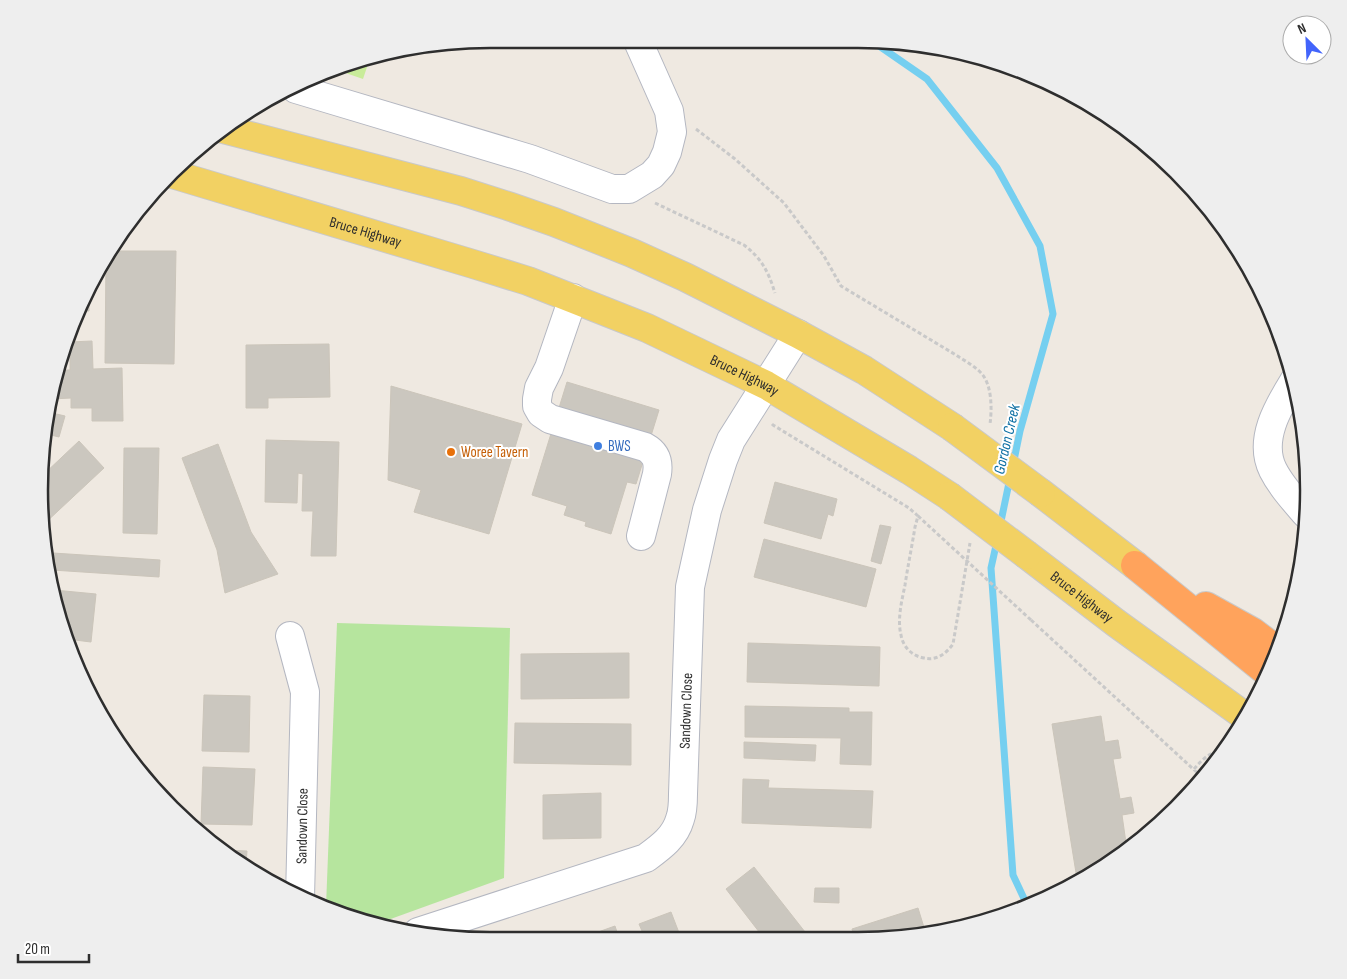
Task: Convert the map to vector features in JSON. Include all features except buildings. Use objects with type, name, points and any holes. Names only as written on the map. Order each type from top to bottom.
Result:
[{"type":"highway","points":[[1135,565],[1253,632],[1271,646]]},
{"type":"highway","points":[[1135,565],[1262,668]]},
{"type":"main road","points":[[232,130],[433,183],[508,206],[632,253],[685,277],[793,332],[871,375],[952,427],[1135,565]]},
{"type":"main road","name":"Bruce Highway","points":[[178,176],[528,281],[648,328],[766,385],[949,496],[1116,623],[1239,712]]},
{"type":"street","points":[[300,90],[530,159],[612,189],[629,189],[652,175],[661,165],[667,152],[672,132],[669,111],[641,48]]},
{"type":"street","points":[[573,298],[549,368],[539,388],[537,406],[541,413],[550,418],[645,447],[656,456],[657,474],[641,536]]},
{"type":"street","name":"Sandown Close","points":[[431,928],[646,858],[674,834],[680,818],[684,794],[690,587],[696,552],[706,510],[731,440],[766,385],[793,332]]},
{"type":"street","points":[[1288,391],[1274,420],[1268,439],[1268,454],[1276,474],[1299,506]]},
{"type":"street","name":"Sandown Close","points":[[290,636],[305,692],[300,889]]},
{"type":"path","points":[[649,197],[654,203],[744,245],[755,253],[768,274],[793,332]]},
{"type":"path","points":[[773,426],[909,508],[1197,772]]},
{"type":"path","points":[[1194,769],[1212,753]]},
{"type":"green space","points":[[368,65],[363,79],[344,72]]},
{"type":"green space","points":[[337,623],[510,628],[504,878],[389,920],[326,900]]},
{"type":"waterway","name":"Gordon Creek","points":[[882,48],[927,79],[997,168],[1040,246],[1053,314],[1020,431],[1013,465]]},
{"type":"waterway","name":"Gordon Creek","points":[[1000,526],[1010,478]]},
{"type":"waterway","name":"Gordon Creek","points":[[997,541],[991,568],[1013,875],[1024,899]]},
{"type":"place","name":"BWS","points":[[598,446]]},
{"type":"place","name":"Woree Tavern","points":[[451,452]]}]
